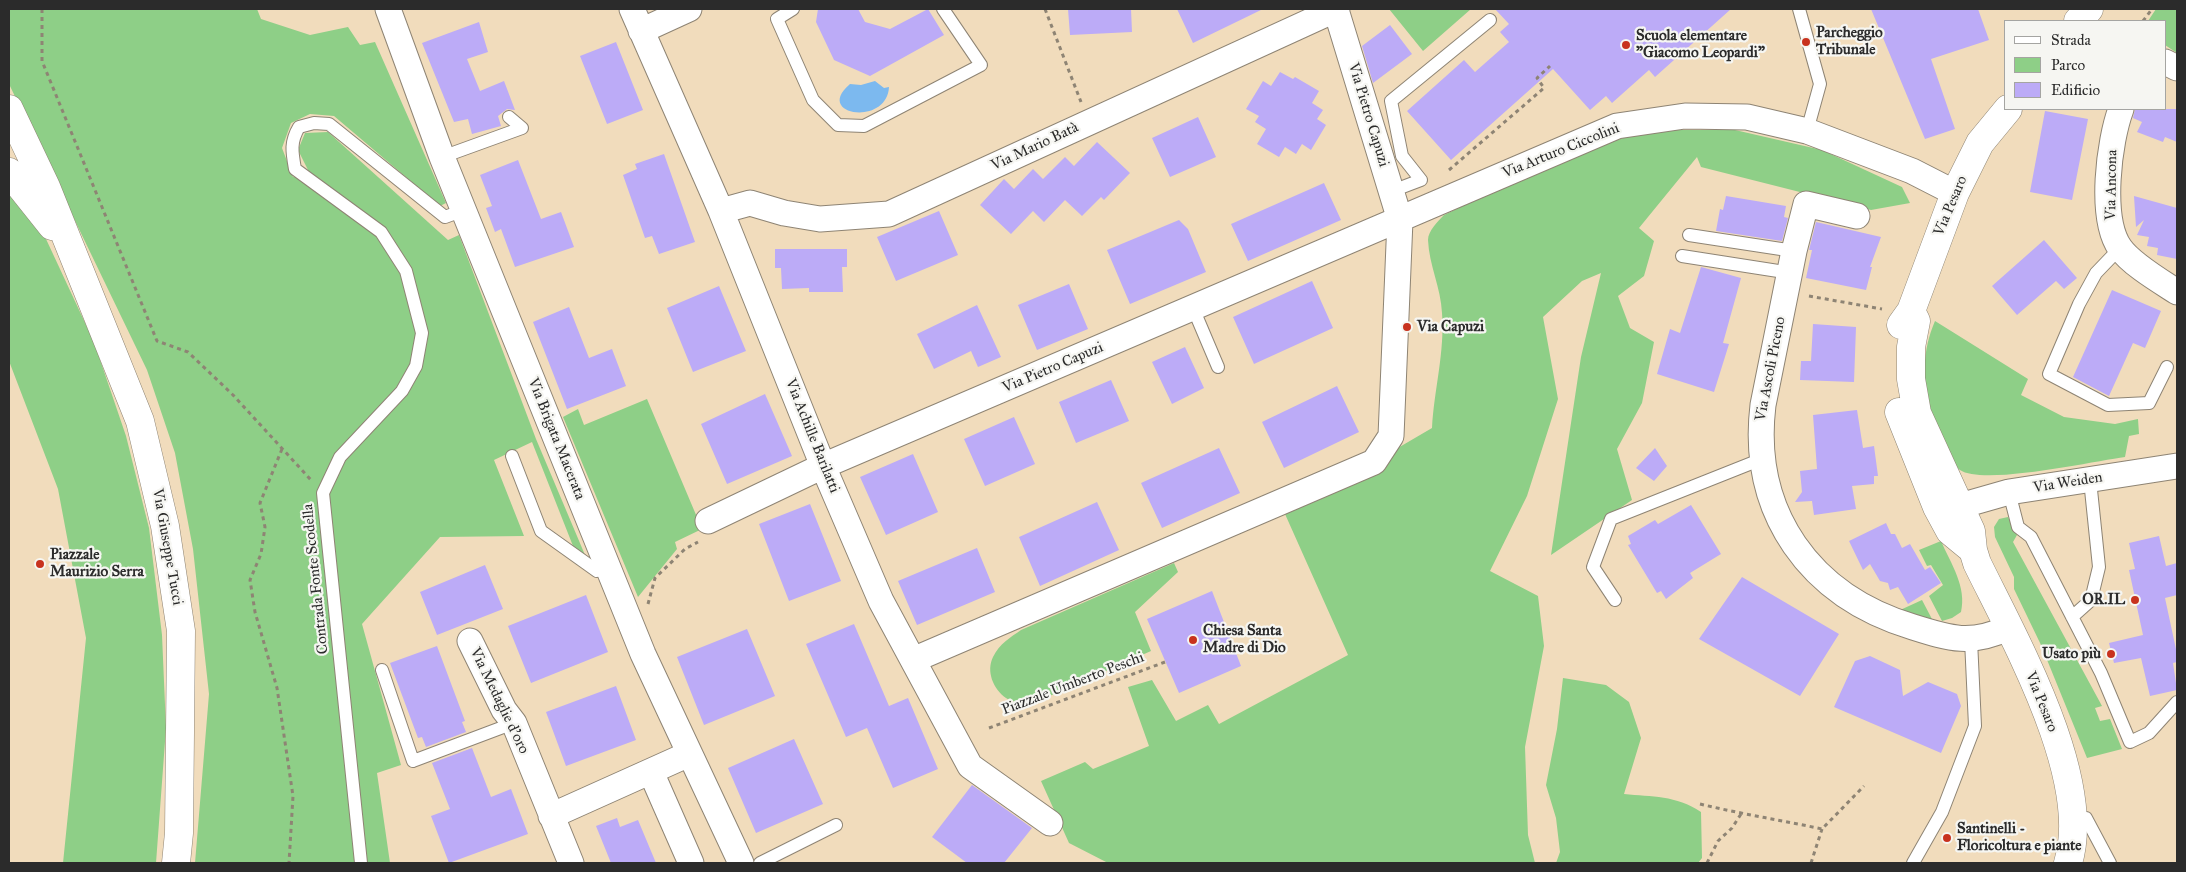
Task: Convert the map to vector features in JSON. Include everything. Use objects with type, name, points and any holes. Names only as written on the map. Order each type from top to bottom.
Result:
[{"type":"street","name":"Via Brigata Macerata","points":[[388,9],[442,157],[632,627],[689,754],[741,863]]},
{"type":"street","points":[[637,20],[689,9]]},
{"type":"street","name":"Via Mario Batà","points":[[721,211],[750,203],[784,213],[820,219],[889,214],[1336,9]]},
{"type":"street","name":"Via Pietro Capuzi","points":[[912,660],[1374,462],[1391,436],[1400,220],[1336,9]]},
{"type":"street","points":[[2079,20],[2089,9]]},
{"type":"street","name":"Via Achille Barilatti","points":[[637,20],[721,211],[823,466],[881,601],[970,766],[1050,823]]},
{"type":"street","name":"Via Giuseppe Tucci","points":[[9,110],[46,187],[140,421],[165,526],[181,631],[179,833],[176,863]]},
{"type":"street","name":"Via Pesaro","points":[[1973,550],[1950,531],[1937,507],[1899,414],[1894,380],[1896,345],[1902,322],[1912,311],[1925,270],[1955,193],[1980,143],[2007,110]]},
{"type":"street","name":"Via Ancona","points":[[2121,110],[2111,150],[2110,224],[2120,248],[2143,268],[2177,292]]},
{"type":"street","name":"Via Arturo Ciccolini","points":[[1400,220],[1617,126],[1685,116],[1747,117],[1807,131],[1912,171],[1955,193]]},
{"type":"street","name":"Via Giuseppe Tucci","points":[[9,172],[69,247]]},
{"type":"street","name":"Via Ascoli Piceno","points":[[1857,216],[1806,204],[1792,262],[1763,405],[1760,432],[1762,460],[1770,500],[1781,524],[1817,573],[1839,591],[1866,607],[1902,624],[1940,635],[1971,640],[1988,637],[2008,628]]},
{"type":"street","name":"Via Pietro Capuzi","points":[[708,521],[823,466],[1400,220]]},
{"type":"street","name":"Via Pesaro","points":[[1912,311],[1916,321],[1912,347],[1911,379],[1918,412],[1971,531],[1973,550],[2035,682],[2069,780],[2072,818],[2068,863]]},
{"type":"street","name":"Via Pesaro","points":[[1899,414],[1906,416],[1941,493],[1949,505],[1960,506]]},
{"type":"street","name":"Via Weiden","points":[[1960,506],[2009,492],[2177,466]]},
{"type":"street","name":"Via Medaglie d'oro","points":[[470,641],[504,710],[514,723],[571,863]]},
{"type":"street","points":[[551,816],[689,754]]},
{"type":"street","points":[[651,772],[691,863]]},
{"type":"lane","points":[[793,9],[777,19],[813,100],[838,125],[864,126],[981,65],[943,9]]},
{"type":"lane","points":[[1799,9],[1820,84],[1807,131]]},
{"type":"lane","points":[[1392,191],[1420,180],[1402,156],[1391,102],[1490,20]]},
{"type":"lane","points":[[442,157],[522,128],[509,117]]},
{"type":"lane","name":"Contrada Fonte Scodella","points":[[362,863],[323,493],[340,456],[402,390],[416,366],[422,333],[406,271],[381,232],[295,169],[291,149],[293,138],[299,127],[314,123],[329,124],[445,217],[464,210]]},
{"type":"lane","points":[[1689,235],[1792,262]]},
{"type":"lane","points":[[2120,248],[2096,273],[2049,374],[2108,405],[2149,403],[2167,367]]},
{"type":"lane","points":[[1682,256],[1792,262]]},
{"type":"lane","points":[[1193,308],[1218,367]]},
{"type":"lane","points":[[512,456],[541,532],[597,571],[607,566]]},
{"type":"lane","points":[[1615,600],[1593,566],[1611,519],[1762,460]]},
{"type":"lane","points":[[2072,617],[2091,600],[2099,567],[2090,480]]},
{"type":"lane","points":[[2009,492],[2018,527],[2031,537],[2100,673],[2130,742],[2149,733],[2177,702]]},
{"type":"lane","points":[[1913,863],[1942,812],[1975,726],[1971,640]]},
{"type":"lane","points":[[382,670],[413,761],[514,723]]},
{"type":"lane","points":[[2072,818],[2086,818],[2110,863]]},
{"type":"lane","points":[[760,863],[836,825]]},
{"type":"path","points":[[42,9],[42,61],[157,341],[188,352],[233,395],[323,493]]},
{"type":"path","points":[[1045,9],[1088,122]]},
{"type":"path","points":[[2144,20],[2152,9]]},
{"type":"path","points":[[1420,180],[1448,172],[1537,95],[1544,88],[1537,78],[1550,66]]},
{"type":"path","points":[[1832,302],[1882,309]]},
{"type":"path","points":[[282,449],[260,503],[265,527],[261,554],[250,580],[255,612],[277,688],[293,796],[289,863]]},
{"type":"path","points":[[632,627],[643,621],[655,578],[685,549],[708,536],[708,521]]},
{"type":"path","name":"Piazzale Umberto Peschi","points":[[988,728],[1165,662]]},
{"type":"path","points":[[1811,863],[1822,829],[1864,786]]},
{"type":"path","points":[[1700,804],[1741,814],[1780,819],[1822,829]]},
{"type":"path","points":[[1707,863],[1718,841],[1732,828],[1741,814]]},
{"type":"green space","points":[[9,9],[257,9],[261,19],[310,35],[348,27],[360,45],[375,42],[446,203],[440,206],[334,116],[310,114],[291,123],[282,148],[293,177],[312,178],[298,150],[305,133],[328,132],[448,240],[459,235],[536,439],[585,555],[573,546],[532,442],[494,460],[524,536],[440,537],[362,624],[401,765],[377,773],[390,863],[195,863],[209,694],[193,549],[175,453],[147,370],[9,84]]},
{"type":"green space","points":[[1389,9],[1471,9],[1423,51]]},
{"type":"green space","points":[[2156,9],[2177,9],[2177,53],[2166,46],[2166,20],[2149,20]]},
{"type":"green space","points":[[1672,130],[1735,130],[1822,150],[1902,187],[1910,203],[1871,210],[1701,167],[1697,157],[1639,228],[1654,241],[1644,276],[1618,296],[1630,328],[1654,342],[1642,403],[1617,449],[1632,500],[1551,555],[1581,357],[1601,273],[1582,281],[1543,317],[1558,399],[1527,496],[1490,571],[1538,596],[1544,646],[1525,747],[1528,835],[1535,863],[1108,863],[1069,843],[1041,781],[1085,762],[1093,769],[1149,746],[1128,687],[1152,680],[1176,721],[1208,705],[1219,724],[1348,655],[1285,514],[1432,428],[1443,328],[1441,304],[1430,258],[1428,240],[1431,230],[1436,223],[1444,215],[1568,156],[1626,137]]},
{"type":"green space","points":[[9,193],[46,239],[94,342],[126,436],[149,528],[162,635],[166,728],[156,863],[63,863],[86,638],[58,489],[9,361]]},
{"type":"green space","points":[[1935,321],[2028,379],[2021,395],[2064,417],[2115,424],[2138,419],[2139,434],[2129,436],[2125,457],[2014,474],[1972,474],[1960,470],[1951,460],[1939,435],[1928,401],[1925,366],[1928,344]]},
{"type":"green space","points":[[647,399],[702,529],[675,542],[677,549],[638,597],[563,417],[578,409],[584,425]]},
{"type":"green space","points":[[2008,517],[2017,535],[2013,542],[2102,706],[2095,708],[2100,721],[2110,719],[2122,749],[2087,758],[2041,645],[2014,589],[2014,577],[1995,537],[1994,527],[1999,519]]},
{"type":"green space","points":[[1941,541],[1957,576],[1962,594],[1961,612],[1952,618],[1942,621],[1929,596],[1943,585],[1931,565],[1927,566],[1919,550]]},
{"type":"green space","points":[[1174,563],[1178,572],[1135,612],[1151,651],[1036,702],[1013,701],[997,690],[992,679],[991,662],[998,648],[1013,635]]},
{"type":"green space","points":[[1922,600],[1933,621],[1898,611]]},
{"type":"green space","points":[[1563,678],[1606,685],[1629,702],[1641,738],[1624,794],[1682,802],[1701,812],[1702,858],[1698,863],[1556,863],[1560,852],[1556,818],[1546,785],[1557,729]]},
{"type":"water","points":[[875,81],[884,88],[889,87],[885,100],[877,108],[866,112],[855,112],[846,109],[840,103],[841,95],[850,84],[861,85]]},
{"type":"building","points":[[818,9],[858,9],[865,22],[890,29],[928,9],[944,35],[870,76],[834,60],[816,22]]},
{"type":"building","points":[[1068,9],[1131,9],[1132,32],[1070,35]]},
{"type":"building","points":[[1177,9],[1263,9],[1193,43]]},
{"type":"building","points":[[1495,9],[1731,9],[1655,77],[1649,70],[1612,103],[1606,96],[1590,110],[1553,69],[1451,160],[1407,111],[1464,60],[1475,72],[1509,42],[1500,32],[1509,24]]},
{"type":"building","points":[[1871,9],[1978,9],[1989,40],[1931,59],[1955,129],[1925,139]]},
{"type":"building","points":[[479,22],[488,52],[467,59],[480,91],[504,81],[515,110],[507,109],[498,116],[501,126],[472,134],[468,119],[454,122],[422,43]]},
{"type":"building","points":[[1390,25],[1412,54],[1373,83],[1362,46]]},
{"type":"building","points":[[616,42],[643,110],[607,124],[580,56]]},
{"type":"building","points":[[1280,72],[1293,79],[1295,77],[1319,91],[1312,103],[1323,110],[1317,119],[1326,125],[1311,150],[1302,144],[1296,154],[1285,147],[1279,157],[1257,144],[1266,129],[1255,122],[1259,116],[1246,109],[1263,81],[1271,86]]},
{"type":"building","points":[[2177,109],[2177,142],[2165,137],[2163,142],[2137,132],[2142,122],[2133,118],[2135,110]]},
{"type":"building","points":[[2045,111],[2088,119],[2072,200],[2030,192]]},
{"type":"building","points":[[1198,117],[1216,157],[1170,177],[1152,138]]},
{"type":"building","points":[[1097,142],[1130,173],[1104,200],[1101,197],[1082,216],[1065,200],[1044,222],[1033,211],[1011,234],[980,205],[1004,179],[1014,189],[1033,169],[1043,179],[1065,157],[1074,166]]},
{"type":"building","points":[[664,154],[695,242],[659,254],[652,236],[645,238],[623,175],[637,169],[635,164]]},
{"type":"building","points":[[518,160],[541,219],[561,212],[574,247],[515,267],[501,229],[495,232],[486,208],[492,206],[480,175]]},
{"type":"building","points":[[1324,183],[1341,220],[1248,261],[1231,224]]},
{"type":"building","points":[[1726,196],[1786,206],[1784,217],[1788,218],[1782,241],[1716,231],[1720,209],[1723,210]]},
{"type":"building","points":[[2134,196],[2177,208],[2177,259],[2157,255],[2158,248],[2147,246],[2149,237],[2137,235],[2144,220],[2136,227]]},
{"type":"building","points":[[939,211],[958,255],[896,281],[877,237]]},
{"type":"building","points":[[1179,220],[1188,229],[1206,272],[1130,304],[1107,250]]},
{"type":"building","points":[[1816,222],[1881,237],[1870,267],[1872,267],[1866,290],[1806,278],[1812,250],[1809,250]]},
{"type":"building","points":[[2044,240],[2077,278],[2064,289],[2056,281],[2017,315],[1992,286]]},
{"type":"building","points":[[775,249],[847,249],[847,267],[842,267],[843,292],[809,292],[809,288],[782,289],[781,268],[775,268]]},
{"type":"building","points":[[1701,267],[1741,278],[1723,343],[1729,344],[1714,392],[1657,374],[1670,329],[1680,333]]},
{"type":"building","points":[[1312,281],[1333,328],[1254,364],[1233,317]]},
{"type":"building","points":[[1069,284],[1088,329],[1037,350],[1018,305]]},
{"type":"building","points":[[719,286],[746,351],[693,372],[667,308]]},
{"type":"building","points":[[2112,290],[2161,311],[2145,348],[2133,343],[2109,396],[2073,377]]},
{"type":"building","points":[[977,305],[1001,357],[978,367],[971,351],[934,369],[917,334]]},
{"type":"building","points":[[569,307],[589,358],[612,349],[626,386],[567,409],[533,322]]},
{"type":"building","points":[[1813,324],[1856,327],[1854,382],[1800,380],[1801,361],[1811,361]]},
{"type":"building","points":[[1185,347],[1204,388],[1172,404],[1152,362]]},
{"type":"building","points":[[1111,380],[1129,421],[1076,443],[1059,402]]},
{"type":"building","points":[[1337,386],[1359,432],[1284,468],[1262,422]]},
{"type":"building","points":[[765,394],[792,456],[727,484],[701,424]]},
{"type":"building","points":[[1857,410],[1863,448],[1874,446],[1878,476],[1874,476],[1874,484],[1852,486],[1856,509],[1814,515],[1812,501],[1795,502],[1802,492],[1800,471],[1817,469],[1813,415]]},
{"type":"building","points":[[1014,417],[1035,464],[985,486],[964,439]]},
{"type":"building","points":[[1219,448],[1240,493],[1162,528],[1141,483]]},
{"type":"building","points":[[1655,448],[1667,466],[1654,481],[1636,468]]},
{"type":"building","points":[[913,454],[938,512],[886,535],[860,477]]},
{"type":"building","points":[[1097,502],[1119,550],[1040,586],[1019,537]]},
{"type":"building","points":[[810,504],[841,581],[789,601],[759,524]]},
{"type":"building","points":[[1691,505],[1721,554],[1690,573],[1693,578],[1666,599],[1661,591],[1657,593],[1628,545],[1631,544],[1628,536],[1655,520],[1658,524]]},
{"type":"building","points":[[1886,523],[1891,534],[1895,534],[1902,548],[1910,544],[1925,570],[1930,567],[1941,583],[1908,604],[1898,587],[1890,590],[1888,583],[1880,581],[1870,564],[1863,570],[1849,541]]},
{"type":"building","points":[[2159,536],[2166,566],[2177,563],[2177,595],[2165,598],[2177,654],[2177,662],[2173,663],[2177,690],[2150,696],[2141,658],[2114,663],[2109,643],[2143,635],[2129,570],[2135,569],[2129,543]]},
{"type":"building","points":[[977,548],[995,592],[917,625],[898,581]]},
{"type":"building","points":[[485,565],[503,609],[437,635],[420,592]]},
{"type":"building","points":[[1742,577],[1839,634],[1800,696],[1699,639]]},
{"type":"building","name":"Chiesa Santa Madre di Dio","points":[[1212,591],[1241,666],[1179,693],[1147,619]]},
{"type":"building","points":[[586,595],[608,652],[531,683],[508,626]]},
{"type":"building","points":[[854,624],[889,706],[908,698],[938,769],[893,788],[867,728],[846,737],[806,644]]},
{"type":"building","points":[[747,629],[775,696],[704,725],[677,657]]},
{"type":"building","points":[[437,646],[465,721],[462,722],[466,732],[426,747],[422,737],[418,738],[390,663]]},
{"type":"building","points":[[1870,656],[1900,670],[1903,696],[1928,682],[1957,694],[1961,706],[1941,753],[1834,707],[1855,661]]},
{"type":"building","points":[[616,686],[636,740],[566,766],[546,712]]},
{"type":"building","points":[[794,739],[823,804],[756,833],[728,768]]},
{"type":"building","points":[[472,748],[491,797],[511,789],[528,834],[449,863],[431,816],[450,809],[432,763]]},
{"type":"building","points":[[972,785],[1032,828],[1004,863],[967,863],[932,837]]},
{"type":"building","points":[[617,818],[620,827],[638,820],[656,863],[611,863],[596,826]]},
{"type":"place","name":"Parcheggio Tribunale","points":[[1806,42]]},
{"type":"place","name":"Scuola elementare \"Giacomo Leopardi\"","points":[[1626,45]]},
{"type":"place","name":"Via Capuzi","points":[[1407,327]]},
{"type":"place","name":"Piazzale Maurizio Serra","points":[[40,564]]},
{"type":"place","name":"OR.IL","points":[[2135,600]]},
{"type":"place","name":"Chiesa Santa Madre di Dio","points":[[1193,640]]},
{"type":"place","name":"Usato più","points":[[2111,654]]},
{"type":"place","name":"Santinelli - Floricoltura e piante","points":[[1947,838]]}]
